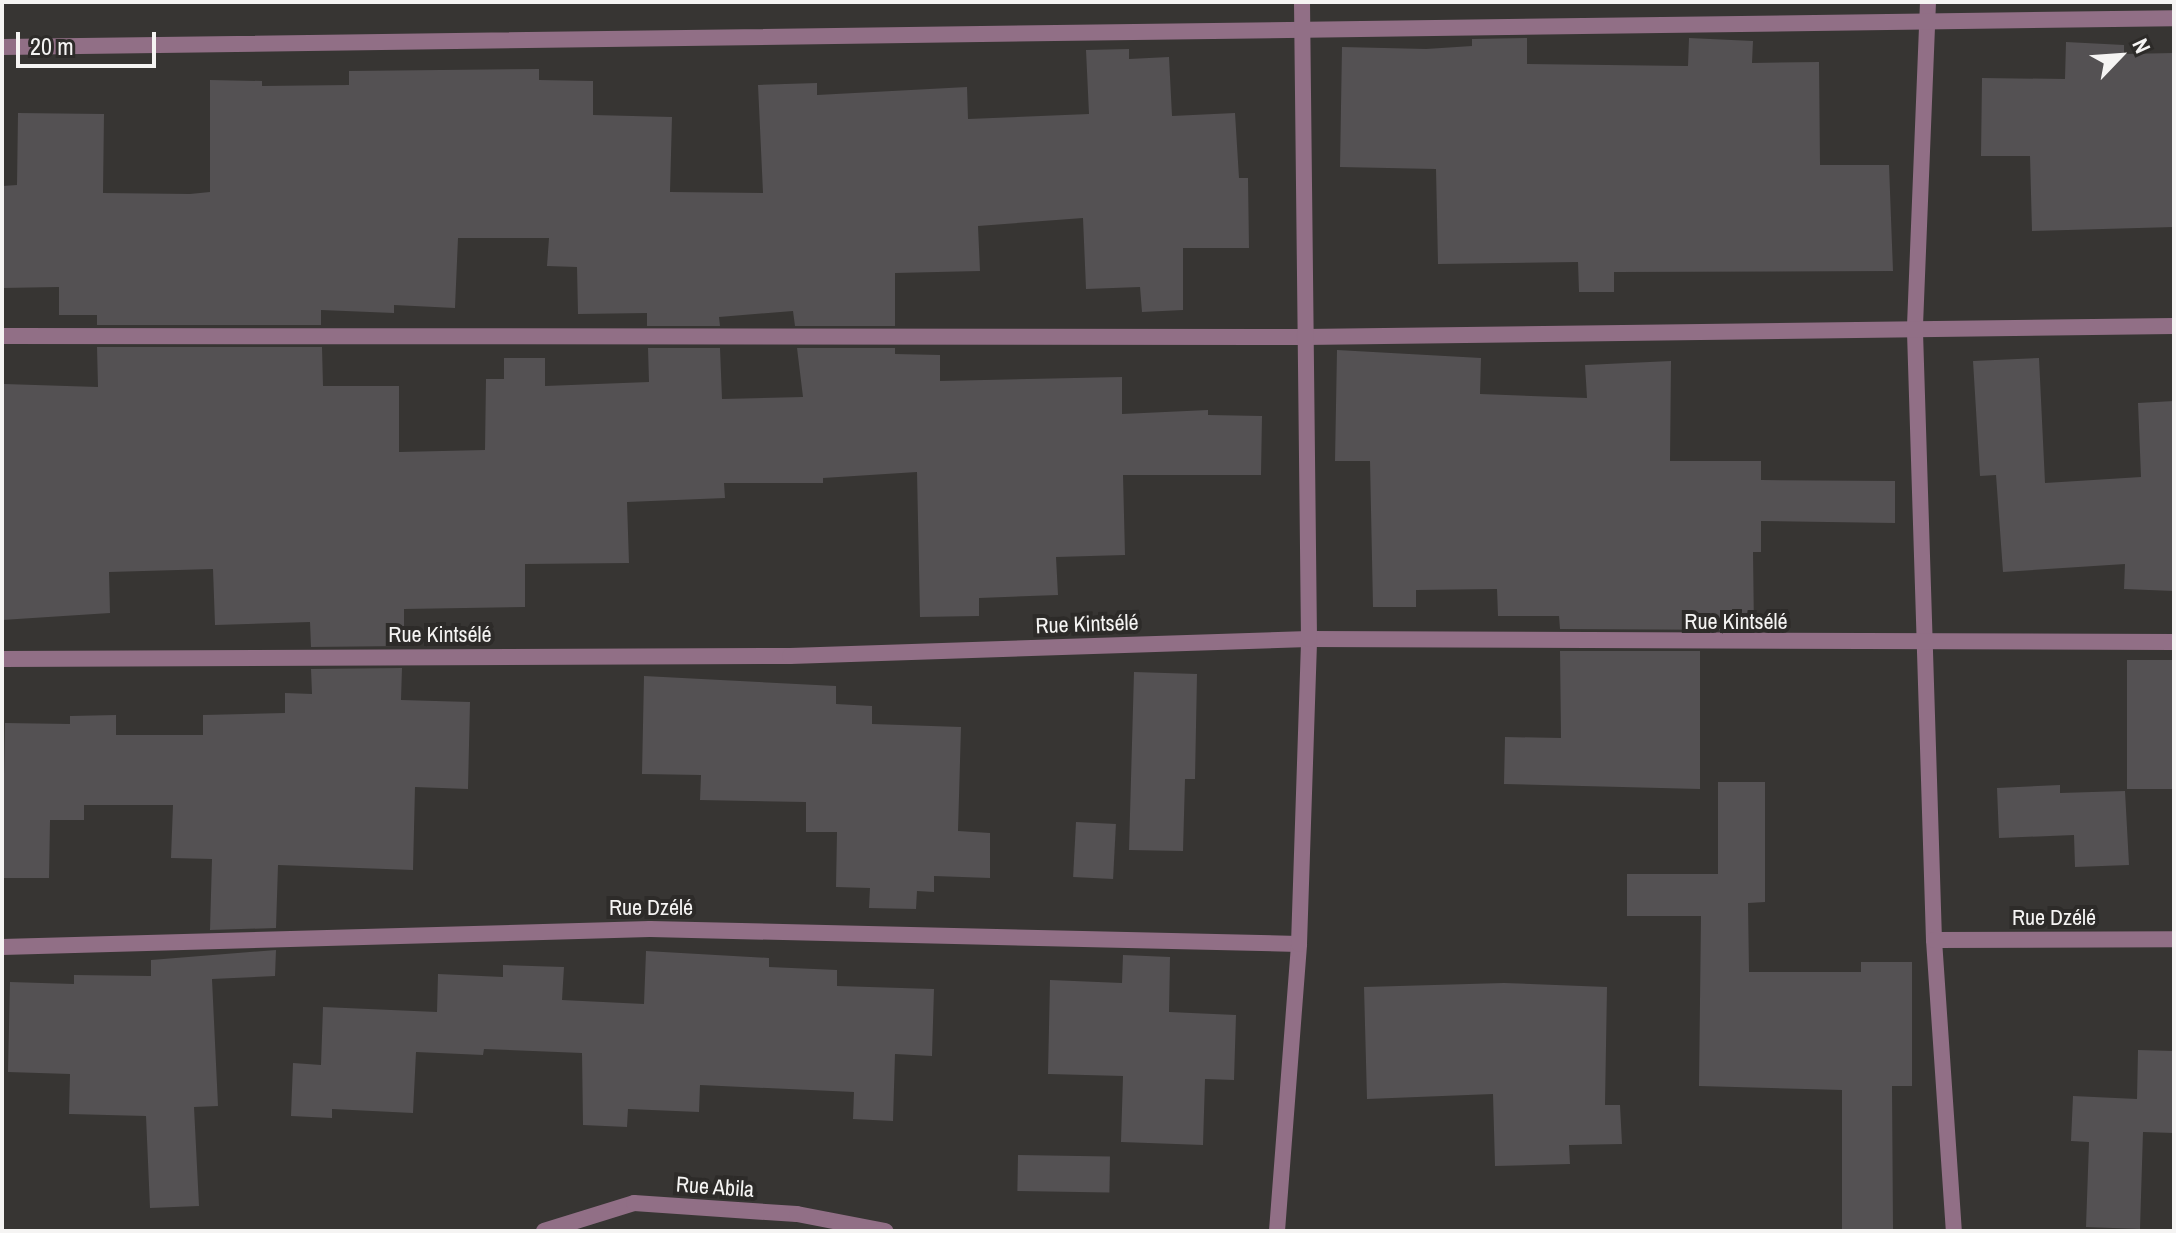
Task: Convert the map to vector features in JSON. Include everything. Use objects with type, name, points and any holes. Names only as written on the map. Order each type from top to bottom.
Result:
[{"type":"street","points":[[1277,1231],[1299,944],[1309,639],[1302,2]]},
{"type":"street","points":[[1928,2],[1915,332],[1934,940],[1954,1231]]},
{"type":"street","points":[[2,47],[2174,18]]},
{"type":"street","points":[[2,336],[1304,337],[1915,332],[2174,326]]},
{"type":"street","name":"Rue Kintsélé","points":[[2,659],[790,656],[1309,639],[1926,644],[2174,642]]},
{"type":"street","name":"Rue Dzélé","points":[[2,947],[650,929],[1299,944]]},
{"type":"street","name":"Rue Dzélé","points":[[1934,940],[2174,939]]},
{"type":"street","name":"Rue Abila","points":[[544,1231],[634,1203],[797,1214],[885,1231]]},
{"type":"building","points":[[1527,38],[1527,64],[1688,66],[1689,38],[1753,41],[1752,63],[1819,62],[1820,165],[1889,165],[1893,271],[1614,272],[1614,292],[1579,292],[1578,262],[1438,264],[1436,169],[1340,167],[1342,47],[1426,49],[1472,46],[1472,39]]},
{"type":"building","points":[[2066,42],[2124,45],[2124,54],[2174,53],[2174,227],[2032,231],[2030,156],[1981,156],[1982,78],[2065,79]]},
{"type":"building","points":[[1129,49],[1129,59],[1169,57],[1172,116],[1235,113],[1239,178],[1248,178],[1249,248],[1183,248],[1183,310],[1142,312],[1140,287],[1086,289],[1083,218],[978,226],[980,271],[895,273],[895,326],[795,326],[793,311],[719,317],[720,326],[647,326],[647,313],[578,314],[577,267],[547,266],[549,238],[458,238],[455,308],[394,305],[394,313],[321,310],[321,325],[97,325],[97,315],[59,315],[59,287],[2,288],[2,186],[17,185],[18,113],[104,114],[103,193],[190,194],[210,192],[210,80],[262,81],[262,86],[349,85],[349,71],[539,69],[539,80],[593,81],[593,115],[672,117],[670,192],[763,193],[758,85],[817,83],[817,95],[967,87],[968,119],[1089,114],[1086,50]]},
{"type":"building","points":[[97,347],[322,347],[323,386],[399,386],[399,452],[485,450],[486,379],[504,379],[504,358],[545,358],[545,386],[649,382],[648,348],[720,348],[722,399],[803,397],[797,348],[895,348],[895,354],[940,355],[940,381],[1122,377],[1122,414],[1208,410],[1208,415],[1262,416],[1261,475],[1123,475],[1125,555],[1056,557],[1058,595],[979,598],[979,616],[920,617],[917,472],[823,478],[823,483],[724,483],[725,498],[627,502],[629,563],[525,564],[525,607],[404,609],[404,646],[311,647],[310,622],[215,625],[213,569],[109,572],[110,613],[2,620],[4,384],[98,387]]},
{"type":"building","points":[[1337,350],[1481,358],[1480,394],[1587,398],[1585,365],[1671,361],[1670,461],[1761,461],[1761,480],[1895,481],[1895,523],[1761,521],[1761,552],[1753,552],[1754,630],[1560,629],[1559,616],[1498,616],[1497,589],[1416,590],[1416,607],[1373,607],[1370,461],[1335,461]]},
{"type":"building","points":[[2039,358],[2045,483],[2141,477],[2138,403],[2174,401],[2174,591],[2124,589],[2125,564],[2003,572],[1996,475],[1980,476],[1973,361]]},
{"type":"building","points":[[1560,651],[1700,651],[1700,789],[1504,784],[1505,737],[1561,738]]},
{"type":"building","points":[[2127,660],[2174,660],[2174,789],[2127,789]]},
{"type":"building","points":[[402,668],[401,700],[470,702],[468,789],[415,787],[413,870],[278,865],[276,928],[210,930],[212,859],[171,858],[173,805],[84,805],[84,820],[50,820],[49,878],[2,878],[5,723],[70,724],[70,716],[116,715],[116,735],[203,735],[203,715],[285,713],[285,693],[312,694],[311,669]]},
{"type":"building","points":[[1134,672],[1197,674],[1195,779],[1185,779],[1183,851],[1129,850]]},
{"type":"building","points":[[644,676],[836,686],[836,704],[872,706],[872,724],[961,727],[958,831],[990,833],[990,878],[934,876],[934,892],[917,891],[916,909],[869,908],[870,888],[836,887],[837,832],[806,832],[806,802],[700,800],[701,775],[642,774]]},
{"type":"building","points":[[1718,782],[1765,782],[1765,902],[1748,903],[1749,972],[1861,972],[1861,962],[1912,962],[1912,1086],[1892,1086],[1893,1229],[1842,1229],[1842,1090],[1699,1086],[1701,916],[1627,916],[1627,874],[1718,874]]},
{"type":"building","points":[[2060,785],[2060,793],[2125,791],[2129,865],[2075,867],[2074,835],[1999,838],[1997,788]]},
{"type":"building","points":[[1076,822],[1116,824],[1113,879],[1073,877]]},
{"type":"building","points":[[276,950],[275,976],[212,979],[218,1106],[194,1107],[199,1206],[150,1208],[146,1116],[69,1114],[70,1074],[8,1072],[10,982],[74,984],[74,975],[151,976],[151,960]]},
{"type":"building","points":[[646,951],[769,958],[769,967],[837,970],[837,986],[934,989],[932,1056],[895,1054],[893,1121],[853,1119],[854,1092],[700,1085],[699,1112],[628,1109],[627,1127],[583,1125],[582,1053],[484,1049],[483,1055],[416,1052],[413,1113],[332,1109],[332,1118],[291,1116],[293,1063],[321,1065],[323,1007],[437,1012],[438,974],[503,977],[503,965],[564,967],[562,1000],[644,1004]]},
{"type":"building","points":[[1123,955],[1170,957],[1169,1012],[1236,1015],[1234,1080],[1205,1079],[1203,1145],[1121,1142],[1123,1076],[1048,1074],[1050,980],[1122,983]]},
{"type":"building","points":[[1504,983],[1607,987],[1605,1105],[1620,1105],[1622,1144],[1569,1145],[1570,1164],[1495,1166],[1493,1094],[1367,1099],[1364,987]]},
{"type":"building","points":[[2138,1050],[2174,1051],[2174,1133],[2143,1132],[2140,1229],[2086,1227],[2089,1142],[2071,1141],[2073,1096],[2137,1099]]},
{"type":"building","points":[[1018,1155],[1110,1157],[1109,1193],[1017,1191]]}]
